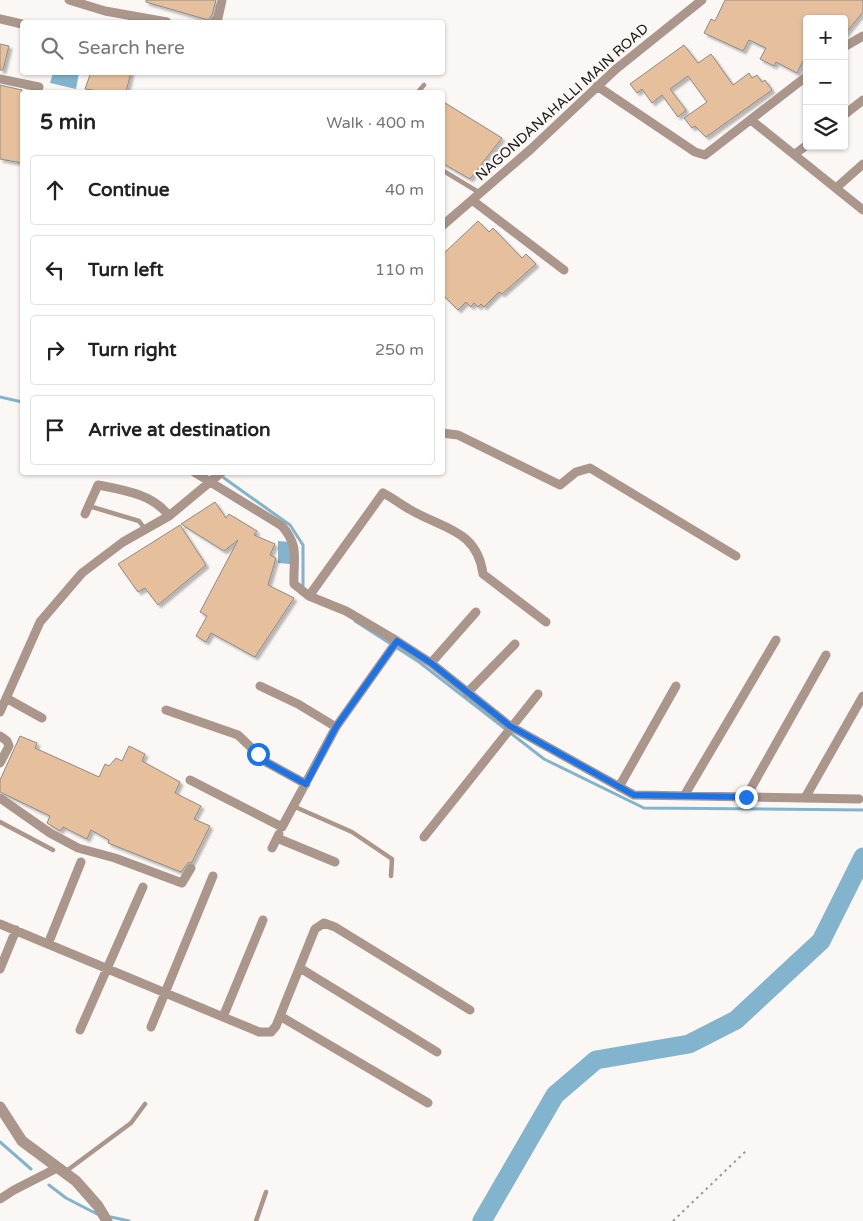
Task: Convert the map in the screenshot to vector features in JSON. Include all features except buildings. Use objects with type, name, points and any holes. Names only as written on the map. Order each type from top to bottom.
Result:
[{"type":"street","points":[[68,0],[105,11],[156,20]]},
{"type":"street","points":[[216,20],[222,0]]},
{"type":"street","name":"NAGONDANAHALLI MAIN ROAD","points":[[445,223],[597,86],[702,0]]},
{"type":"street","points":[[0,19],[20,24]]},
{"type":"street","points":[[848,45],[863,36]]},
{"type":"street","points":[[0,79],[39,87]]},
{"type":"street","points":[[597,86],[695,152],[705,155],[803,79]]},
{"type":"street","points":[[848,112],[863,100]]},
{"type":"street","points":[[751,120],[863,210]]},
{"type":"street","points":[[795,154],[803,148]]},
{"type":"street","points":[[836,188],[863,164]]},
{"type":"street","points":[[472,200],[564,270]]},
{"type":"street","points":[[445,433],[458,435],[560,485],[576,472],[590,468],[736,556]]},
{"type":"street","points":[[199,475],[282,526],[292,538],[295,552],[294,584],[309,596],[346,611],[397,641],[431,663],[510,726],[634,795],[859,799]]},
{"type":"street","points":[[0,712],[40,622],[82,572],[123,542],[168,516],[219,475]]},
{"type":"street","points":[[87,510],[98,486],[131,492],[162,506],[168,516]]},
{"type":"street","points":[[309,596],[383,493],[409,509],[461,534],[481,556],[483,574],[546,622]]},
{"type":"street","points":[[431,663],[476,612]]},
{"type":"street","points":[[684,796],[776,640]]},
{"type":"street","points":[[272,848],[336,727],[397,641]]},
{"type":"street","points":[[467,693],[515,644]]},
{"type":"street","points":[[746,797],[826,654]]},
{"type":"street","points":[[260,686],[336,727]]},
{"type":"street","points":[[619,787],[676,686]]},
{"type":"street","points":[[424,837],[510,726],[538,694]]},
{"type":"street","points":[[805,798],[863,696]]},
{"type":"street","points":[[6,698],[42,718]]},
{"type":"street","points":[[166,710],[238,735],[266,762],[306,784]]},
{"type":"street","points":[[0,736],[7,741],[9,746],[0,763]]},
{"type":"street","points":[[190,780],[282,826]]},
{"type":"street","points":[[0,798],[50,833],[78,848],[115,858],[182,883],[191,868]]},
{"type":"street","points":[[277,838],[335,862]]},
{"type":"street","points":[[48,944],[81,862]]},
{"type":"street","points":[[151,1027],[214,876]]},
{"type":"street","points":[[80,1030],[143,887]]},
{"type":"street","points":[[223,1017],[263,920]]},
{"type":"street","points":[[0,924],[259,1032],[271,1032],[280,1016],[315,929],[324,923],[335,926],[470,1010]]},
{"type":"street","points":[[0,969],[16,930]]},
{"type":"street","points":[[300,968],[437,1052]]},
{"type":"street","points":[[280,1016],[428,1103]]},
{"type":"street","points":[[0,1107],[22,1140],[76,1181],[98,1206],[107,1221]]},
{"type":"street","points":[[0,1199],[14,1190],[60,1170]]},
{"type":"lane","points":[[420,90],[424,86]]},
{"type":"lane","points":[[445,172],[480,193]]},
{"type":"lane","points":[[87,510],[138,522],[145,529]]},
{"type":"lane","points":[[293,806],[352,832],[392,858],[391,876]]},
{"type":"lane","points":[[0,822],[53,850]]},
{"type":"lane","points":[[60,1170],[131,1123],[145,1104]]},
{"type":"lane","points":[[256,1221],[266,1192]]},
{"type":"path","points":[[673,1221],[746,1150]]},
{"type":"water","points":[[52,75],[79,75],[76,89],[50,83]]},
{"type":"water","points":[[278,541],[290,542],[290,564],[278,563]]},
{"type":"waterway","points":[[0,397],[20,402]]},
{"type":"waterway","points":[[224,478],[290,525],[303,545],[303,587]]},
{"type":"waterway","points":[[355,621],[419,662],[544,759],[644,808],[863,810]]},
{"type":"waterway","points":[[482,1221],[555,1095],[596,1060],[689,1044],[736,1020],[821,941],[863,857]]},
{"type":"waterway","points":[[0,1142],[31,1169]]},
{"type":"waterway","points":[[49,1185],[66,1198],[97,1214]]},
{"type":"waterway","points":[[111,1217],[129,1221]]},
{"type":"route","points":[[258,754],[266,762],[306,784],[336,727],[397,641],[431,663],[510,726],[634,795],[746,797]]}]
